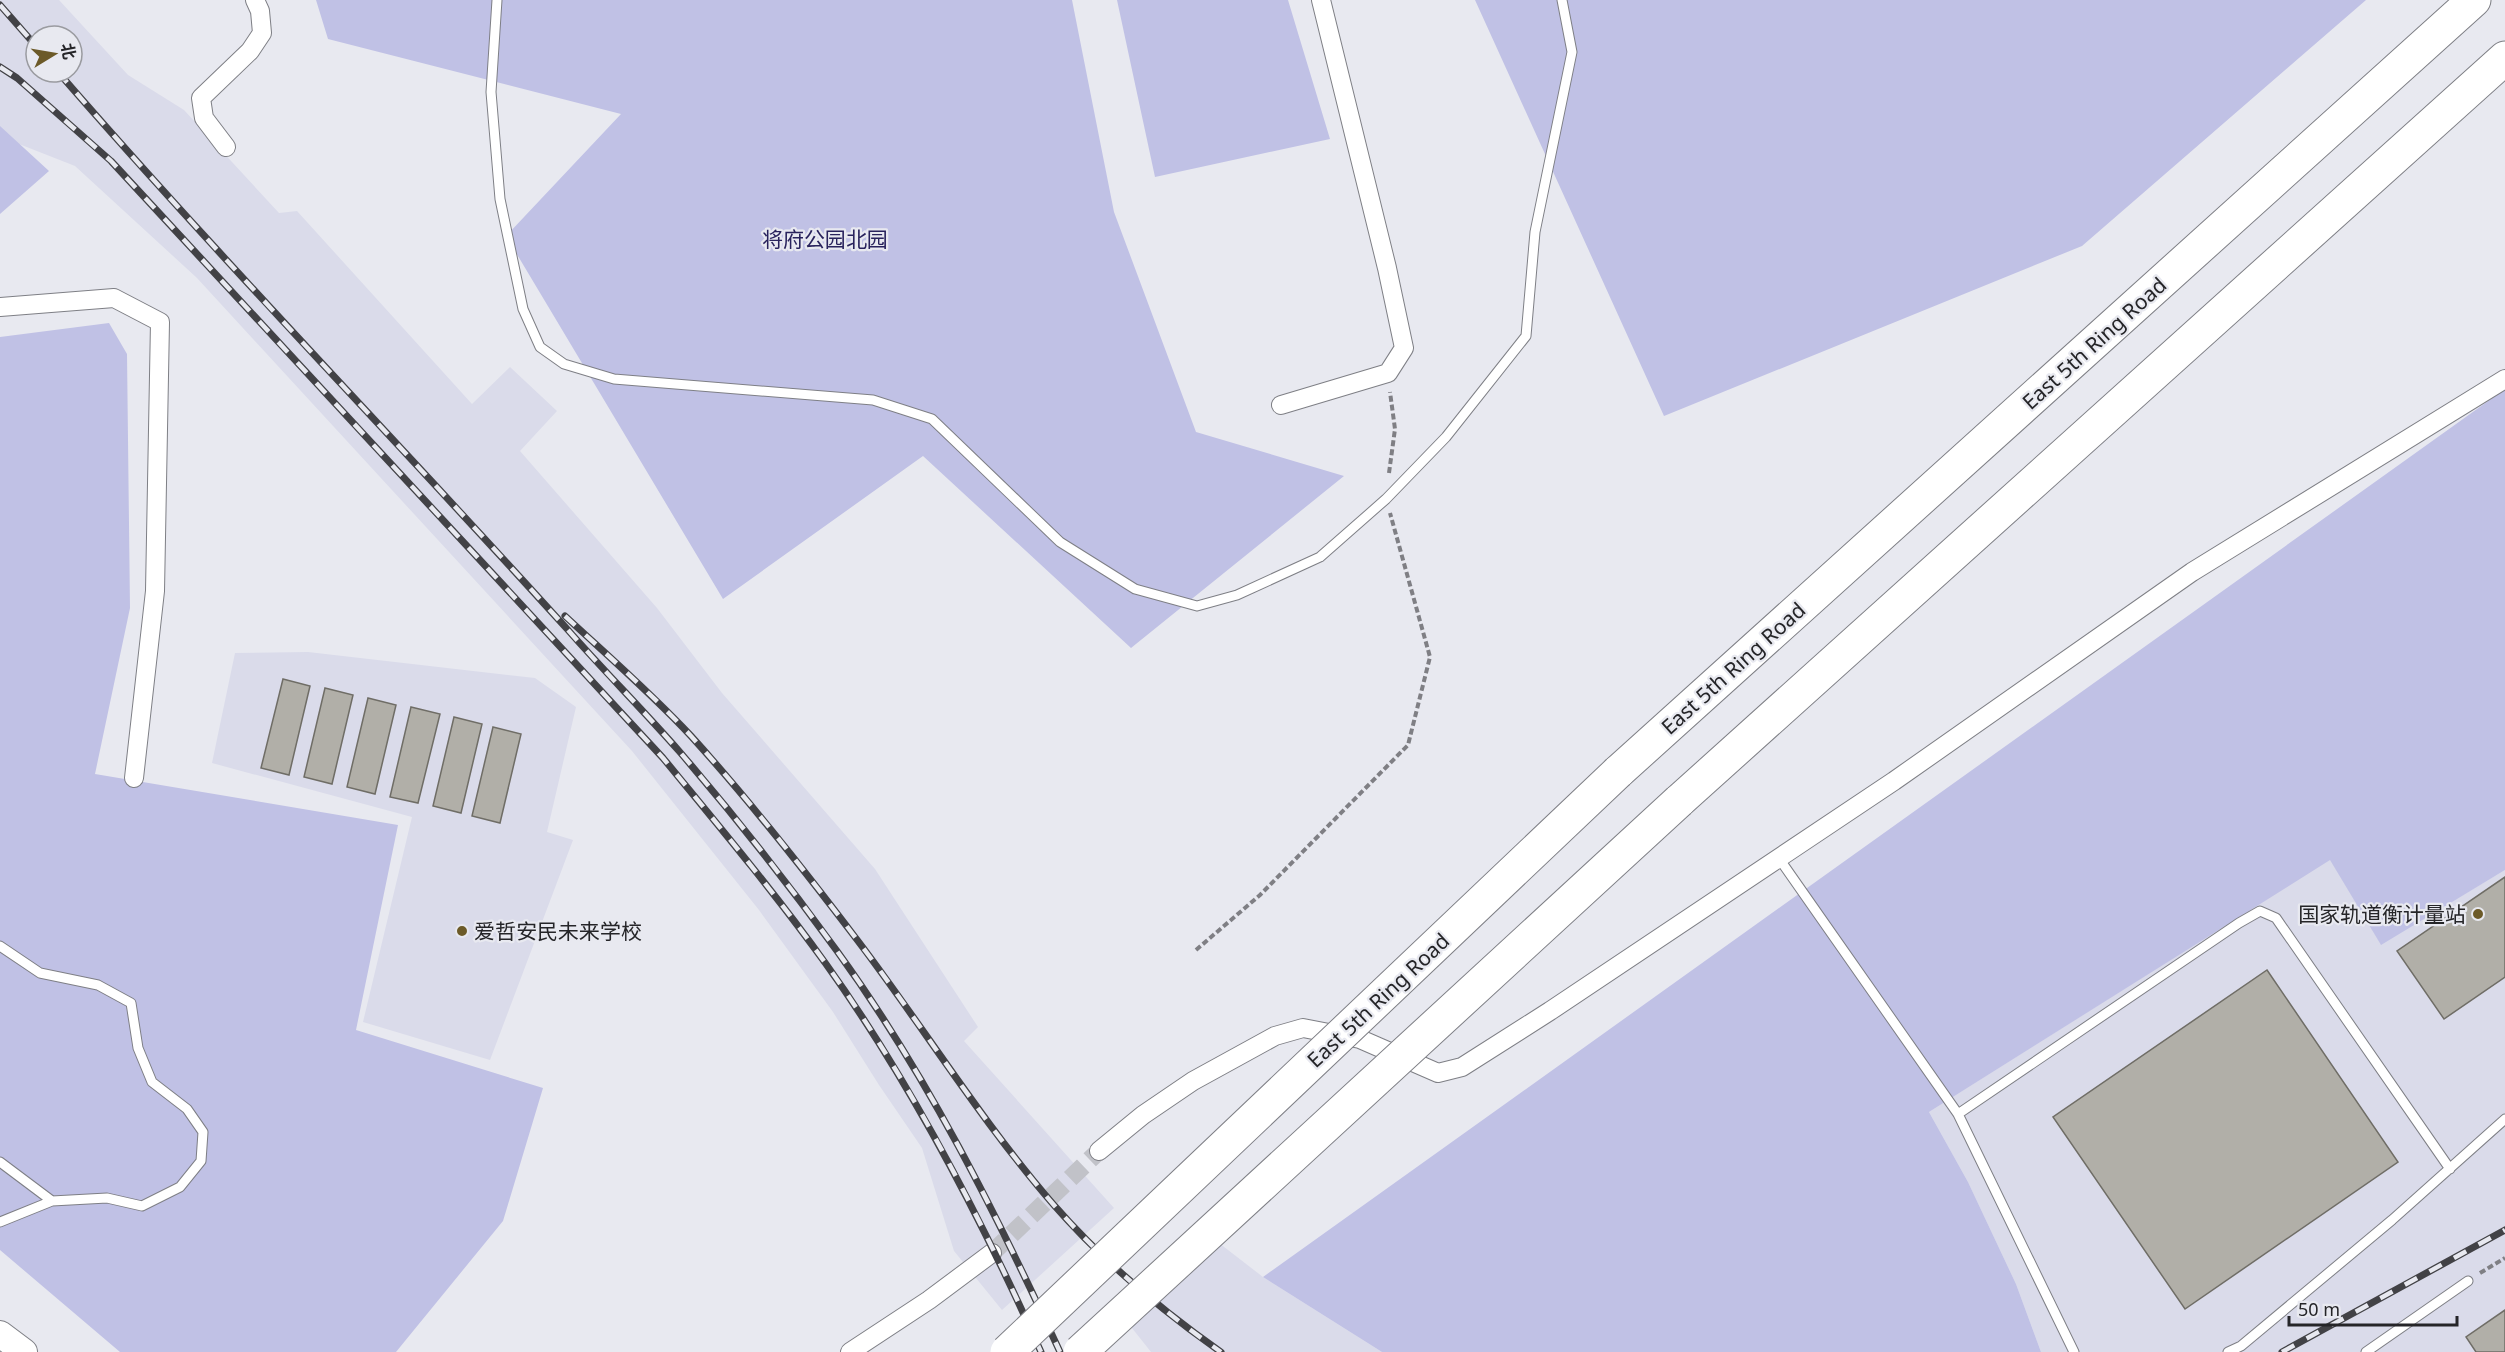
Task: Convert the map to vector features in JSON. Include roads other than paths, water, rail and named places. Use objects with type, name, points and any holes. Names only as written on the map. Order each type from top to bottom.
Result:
[{"type":"highway","name":"East 5th Ring Road","points":[[1007,1352],[1618,772],[2474,0]]},
{"type":"highway","points":[[1080,1352],[1678,801],[2505,58]]},
{"type":"main road","points":[[0,1334],[24,1352]]},
{"type":"street","points":[[226,147],[204,118],[201,98],[250,51],[262,33],[260,11],[255,0]]},
{"type":"street","points":[[1281,405],[1388,373],[1404,348],[1387,268],[1321,0]]},
{"type":"street","points":[[0,307],[114,298],[160,322],[155,591],[134,778]]},
{"type":"street","points":[[1099,1151],[1143,1115],[1193,1082],[1275,1036],[1303,1028],[1360,1039],[1438,1073],[1462,1067],[1532,1023],[1894,781],[2192,572],[2505,379]]},
{"type":"street","points":[[850,1352],[929,1300],[992,1253]]},
{"type":"lane","points":[[497,0],[491,92],[500,199],[523,309],[540,347],[564,364],[614,379],[873,400],[932,419],[1060,542],[1135,589],[1197,606],[1237,595],[1320,557],[1386,499],[1446,437],[1526,336],[1535,232],[1572,52],[1562,0]]},
{"type":"lane","points":[[1778,857],[1958,1114],[2074,1352]]},
{"type":"lane","points":[[1958,1114],[2260,911],[2276,918],[2450,1169]]},
{"type":"lane","points":[[0,946],[40,973],[98,985],[131,1003],[138,1048],[152,1082],[187,1109],[203,1132],[201,1161],[180,1187],[142,1206],[107,1198],[52,1201],[0,1222]]},
{"type":"lane","points":[[2228,1352],[2241,1346],[2292,1301],[2392,1220],[2505,1119]]},
{"type":"lane","points":[[0,1162],[52,1201]]},
{"type":"lane","points":[[2366,1352],[2468,1281]]},
{"type":"tunnel","points":[[992,1253],[1099,1151]]},
{"type":"railway","points":[[0,5],[24,32]]},
{"type":"railway","points":[[0,67],[17,78],[111,161],[663,758],[726,834],[826,964],[887,1056],[969,1202],[1041,1352]]},
{"type":"railway","points":[[68,84],[247,283],[665,736],[760,849],[837,951],[901,1046],[985,1197],[1060,1352]]},
{"type":"railway","points":[[565,616],[676,720],[756,811],[858,941],[1002,1141],[1053,1204],[1091,1245],[1133,1283],[1221,1352]]},
{"type":"railway","points":[[2282,1352],[2505,1230]]},
{"type":"place","name":"国家轨道衡计量站","points":[[2478,914]]},
{"type":"place","name":"爱哲安民未来学校","points":[[462,931]]},
{"type":"park label","name":"将府公园北园","points":[[825,239]]}]
